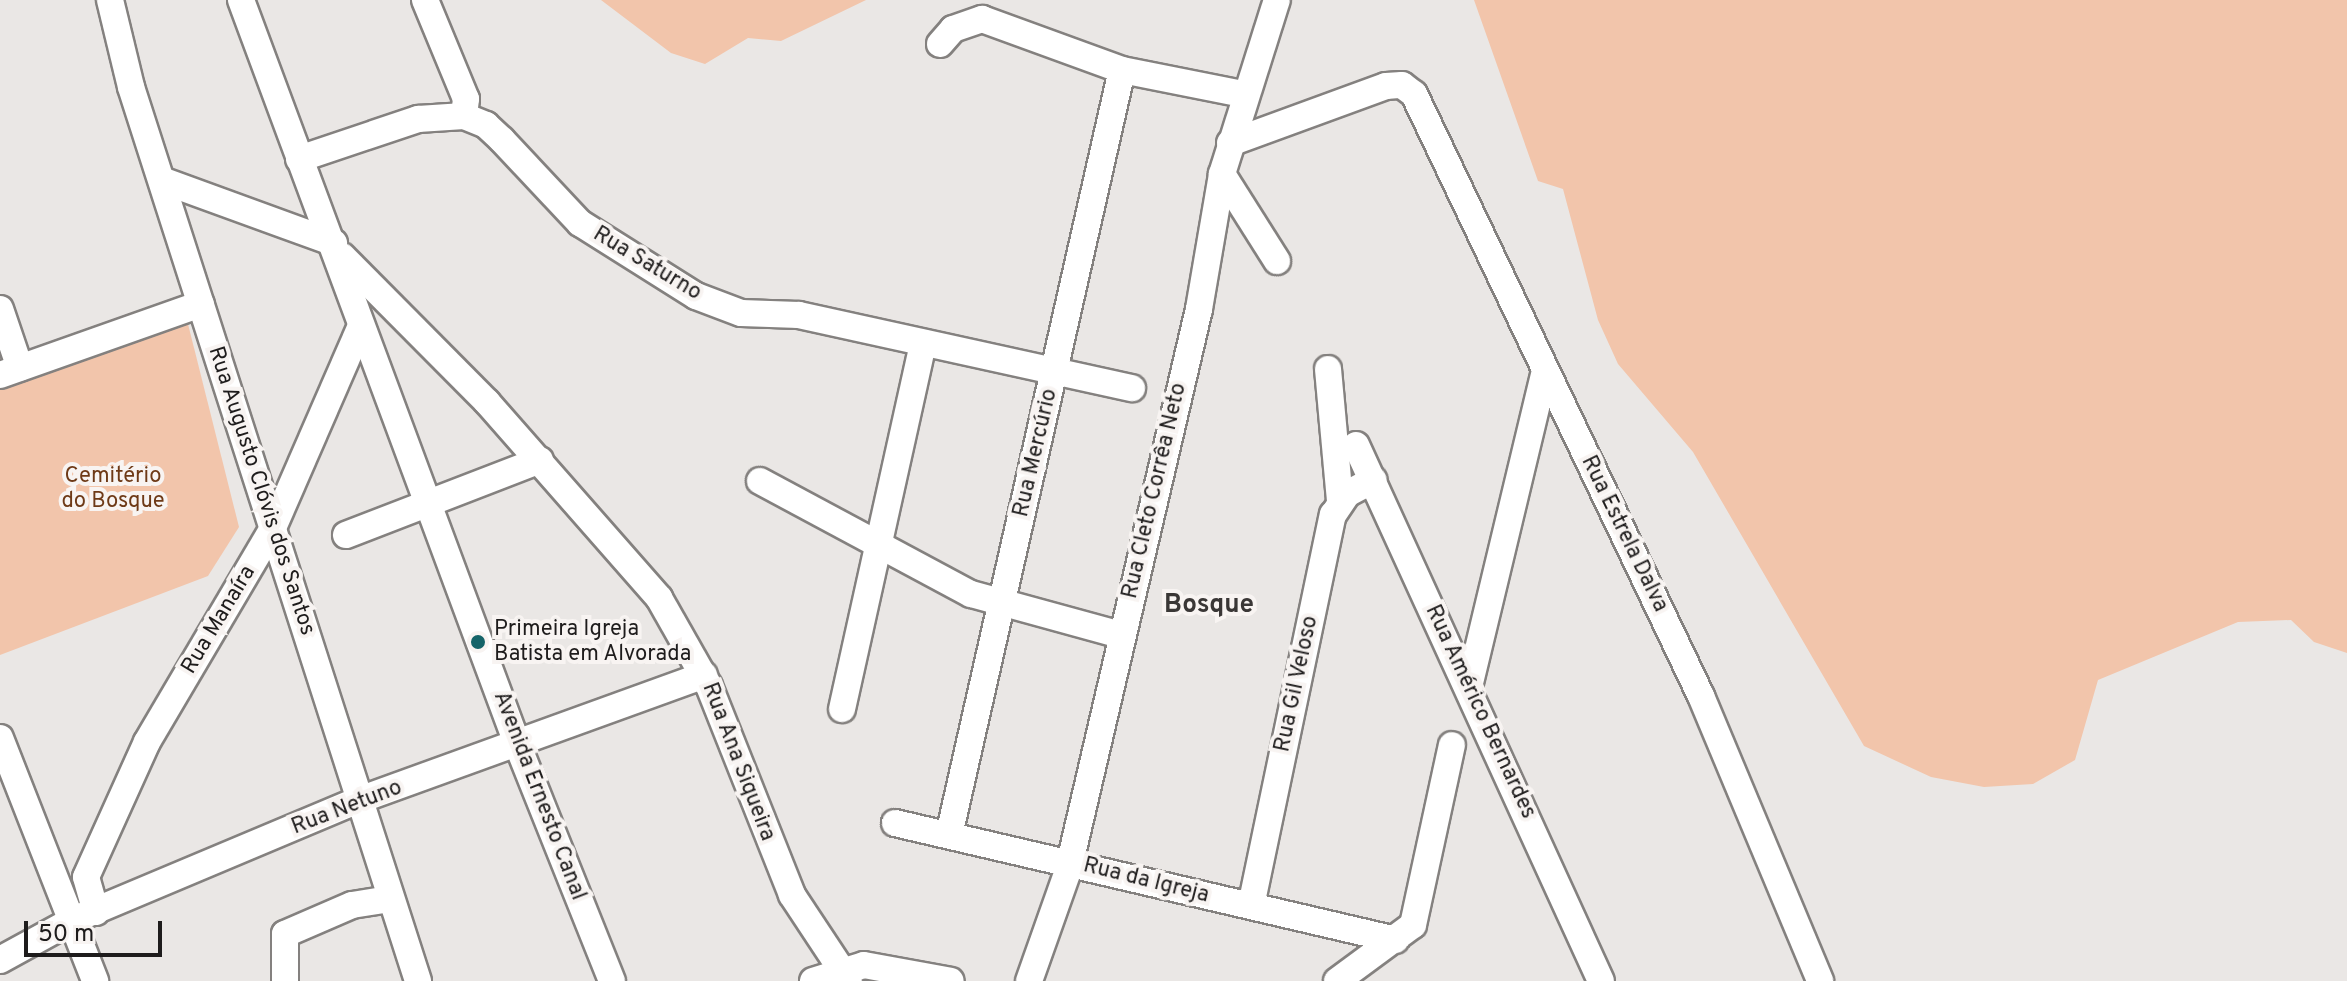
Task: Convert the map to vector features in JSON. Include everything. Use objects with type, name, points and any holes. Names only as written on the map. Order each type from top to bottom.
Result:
[{"type":"street","name":"Rua Augusto Clóvis dos Santos","points":[[110,0],[131,87],[164,181],[418,981]]},
{"type":"street","name":"Avenida Ernesto Canal","points":[[241,0],[518,746],[612,981]]},
{"type":"street","points":[[299,159],[418,119],[464,116],[466,99],[425,0]]},
{"type":"street","name":"Rua Cleto Corrêa Neto","points":[[1029,981],[1070,862],[1199,309],[1222,174],[1243,94],[1277,0]]},
{"type":"street","points":[[940,44],[953,29],[986,10],[1122,70],[1243,94]]},
{"type":"street","name":"Rua Mercúrio","points":[[949,835],[1122,70]]},
{"type":"street","name":"Rua Estrela Dalva","points":[[1230,143],[1386,86],[1402,85],[1414,94],[1701,696],[1820,981]]},
{"type":"street","name":"Rua Saturno","points":[[464,116],[486,125],[580,223],[696,296],[741,313],[799,315],[1132,388]]},
{"type":"street","points":[[1222,174],[1277,261]]},
{"type":"street","points":[[164,181],[332,242]]},
{"type":"street","name":"Avenida Ernesto Canal","points":[[332,242],[390,326],[380,356],[384,386]]},
{"type":"street","points":[[361,326],[368,306],[382,303],[390,326]]},
{"type":"street","points":[[0,309],[10,372],[201,304]]},
{"type":"street","name":"Rua Manaíra","points":[[84,916],[86,877],[147,742],[273,528],[361,326]]},
{"type":"street","name":"Rua Ana Siqueira","points":[[390,326],[422,337],[540,460],[653,590],[704,675],[784,878],[809,927],[846,975]]},
{"type":"street","points":[[842,709],[923,343]]},
{"type":"street","points":[[1328,369],[1340,501],[1373,480]]},
{"type":"street","points":[[1469,687],[1545,370]]},
{"type":"street","name":"Rua Américo Bernardes","points":[[1356,445],[1601,981]]},
{"type":"street","points":[[346,535],[540,460]]},
{"type":"street","points":[[760,481],[878,546],[1000,605],[1121,635]]},
{"type":"street","name":"Rua Gil Veloso","points":[[1251,906],[1331,523],[1340,501]]},
{"type":"street","name":"Rua Netuno","points":[[0,960],[84,916],[359,800],[518,746],[704,675]]},
{"type":"street","points":[[0,738],[84,916],[95,981]]},
{"type":"street","points":[[1337,981],[1396,940],[1415,919],[1452,745]]},
{"type":"street","name":"Rua da Igreja","points":[[895,823],[1396,940]]},
{"type":"street","points":[[285,981],[285,934],[340,909],[391,899]]},
{"type":"street","points":[[813,981],[873,966],[951,981]]},
{"type":"green space","points":[[601,0],[866,0],[781,41],[748,38],[705,64],[671,53]]},
{"type":"green space","points":[[1474,0],[2347,0],[2347,653],[2314,642],[2291,620],[2238,622],[2098,680],[2075,760],[2033,784],[1984,787],[1931,777],[1864,746],[1693,452],[1618,364],[1598,320],[1563,189],[1538,181]]},
{"type":"green space","name":"Cemitério do Bosque","points":[[187,320],[239,527],[208,576],[0,655],[0,384]]},
{"type":"place","name":"Primeira Igreja Batista em Alvorada","points":[[478,642]]},
{"type":"district","name":"Bosque","points":[[1209,606]]}]
